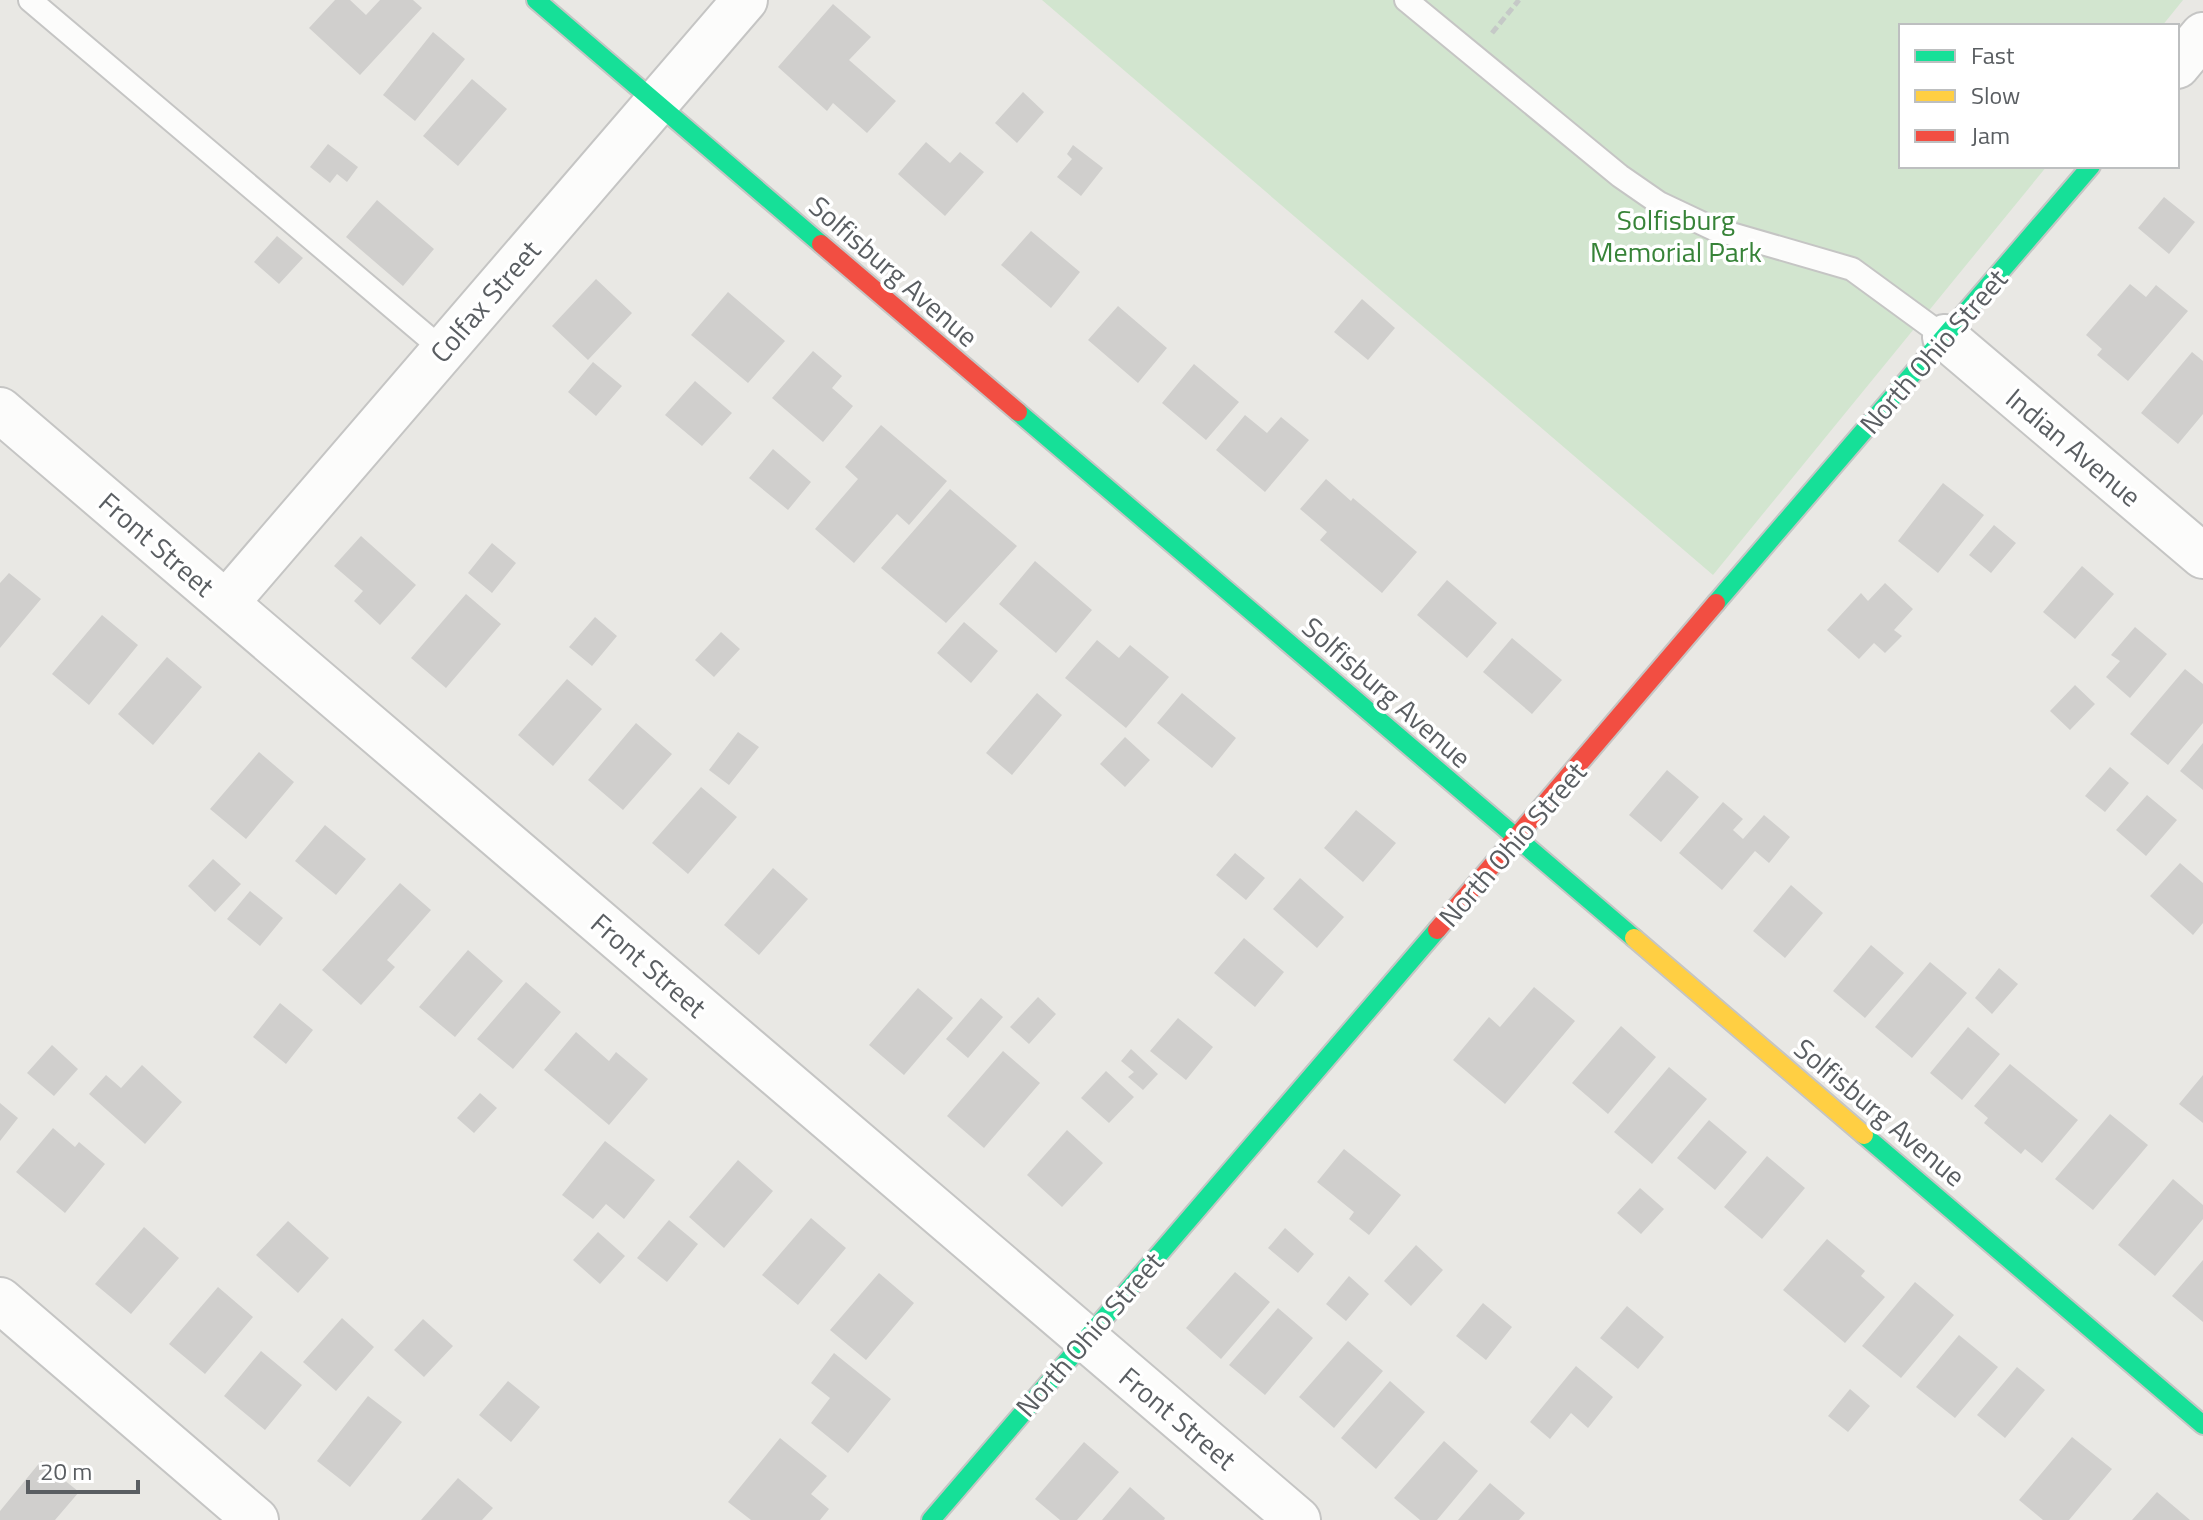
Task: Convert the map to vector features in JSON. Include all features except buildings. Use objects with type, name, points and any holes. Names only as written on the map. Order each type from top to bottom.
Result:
[{"type":"street","name":"Solfisburg Avenue","points":[[536,0],[2203,1425]]},
{"type":"street","name":"Colfax Street","points":[[226,603],[745,0]]},
{"type":"street","points":[[2179,64],[2203,35]]},
{"type":"street","name":"North Ohio Street","points":[[931,1520],[2089,168]]},
{"type":"street","name":"Indian Avenue","points":[[1945,337],[2203,556]]},
{"type":"street","name":"Front Street","points":[[0,410],[1298,1520]]},
{"type":"street","points":[[0,1300],[256,1520]]},
{"type":"lane","points":[[30,0],[443,350]]},
{"type":"lane","points":[[1406,0],[1620,176],[1659,203],[1714,229],[1852,269],[1945,337]]},
{"type":"path","points":[[1474,56],[1519,0]]},
{"type":"green space","name":"Solfisburg Memorial Park","points":[[1042,0],[2183,0],[2164,24],[1899,24],[1899,168],[2045,168],[1713,575]]},
{"type":"traffic: fast","points":[[536,0],[821,244]]},
{"type":"traffic: fast","points":[[1716,603],[2089,168]]},
{"type":"traffic: fast","points":[[1018,412],[1634,938]]},
{"type":"traffic: fast","points":[[931,1520],[1437,930]]},
{"type":"traffic: fast","points":[[1864,1135],[2203,1425]]},
{"type":"traffic: slow","points":[[1634,938],[1864,1135]]},
{"type":"traffic: jam","points":[[821,244],[1018,412]]},
{"type":"traffic: jam","points":[[1437,930],[1716,603]]}]
